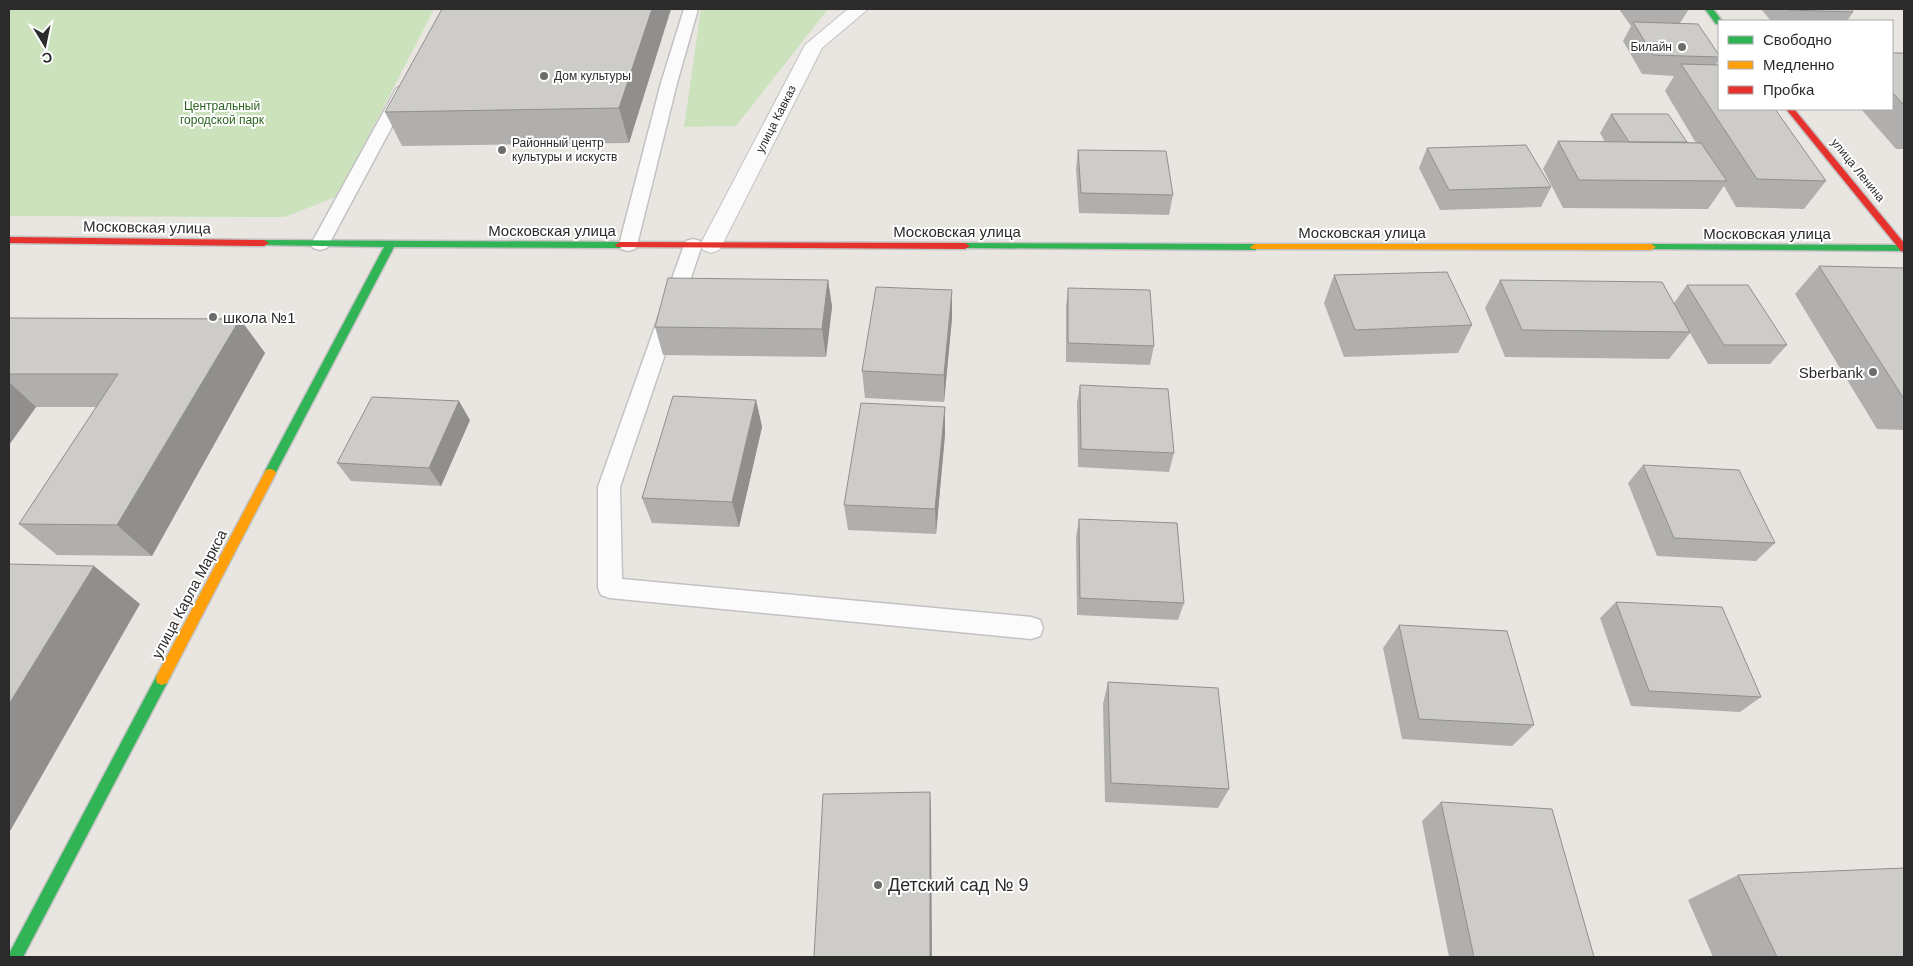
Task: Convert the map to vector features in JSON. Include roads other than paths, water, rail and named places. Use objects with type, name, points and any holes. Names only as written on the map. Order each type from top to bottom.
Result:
[{"type":"street","name":"улица Кавказ","points":[[702,245],[814,45],[859,9]]},
{"type":"street","points":[[1709,9],[1718,21]]},
{"type":"street","name":"улица Ленина","points":[[1791,110],[1904,249]]},
{"type":"street","name":"Московская улица","points":[[9,240],[390,245],[1904,249]]},
{"type":"street","name":"улица Карла Маркса","points":[[15,957],[390,245]]},
{"type":"lane","points":[[628,245],[669,83],[690,9]]},
{"type":"lane","points":[[320,244],[413,73]]},
{"type":"lane","points":[[702,245],[609,487],[610,588],[1030,628]]},
{"type":"place","name":"Билайн","points":[[1682,47]]},
{"type":"place","name":"Дом культуры","points":[[544,76]]},
{"type":"place","name":"Районный центр культуры и искуств","points":[[502,150]]},
{"type":"place","name":"школа №1","points":[[213,317]]},
{"type":"place","name":"Sberbank","points":[[1873,372]]},
{"type":"place","name":"Детский сад № 9","points":[[878,885]]},
{"type":"park label","name":"Центральный городской парк","points":[[222,113]]}]
